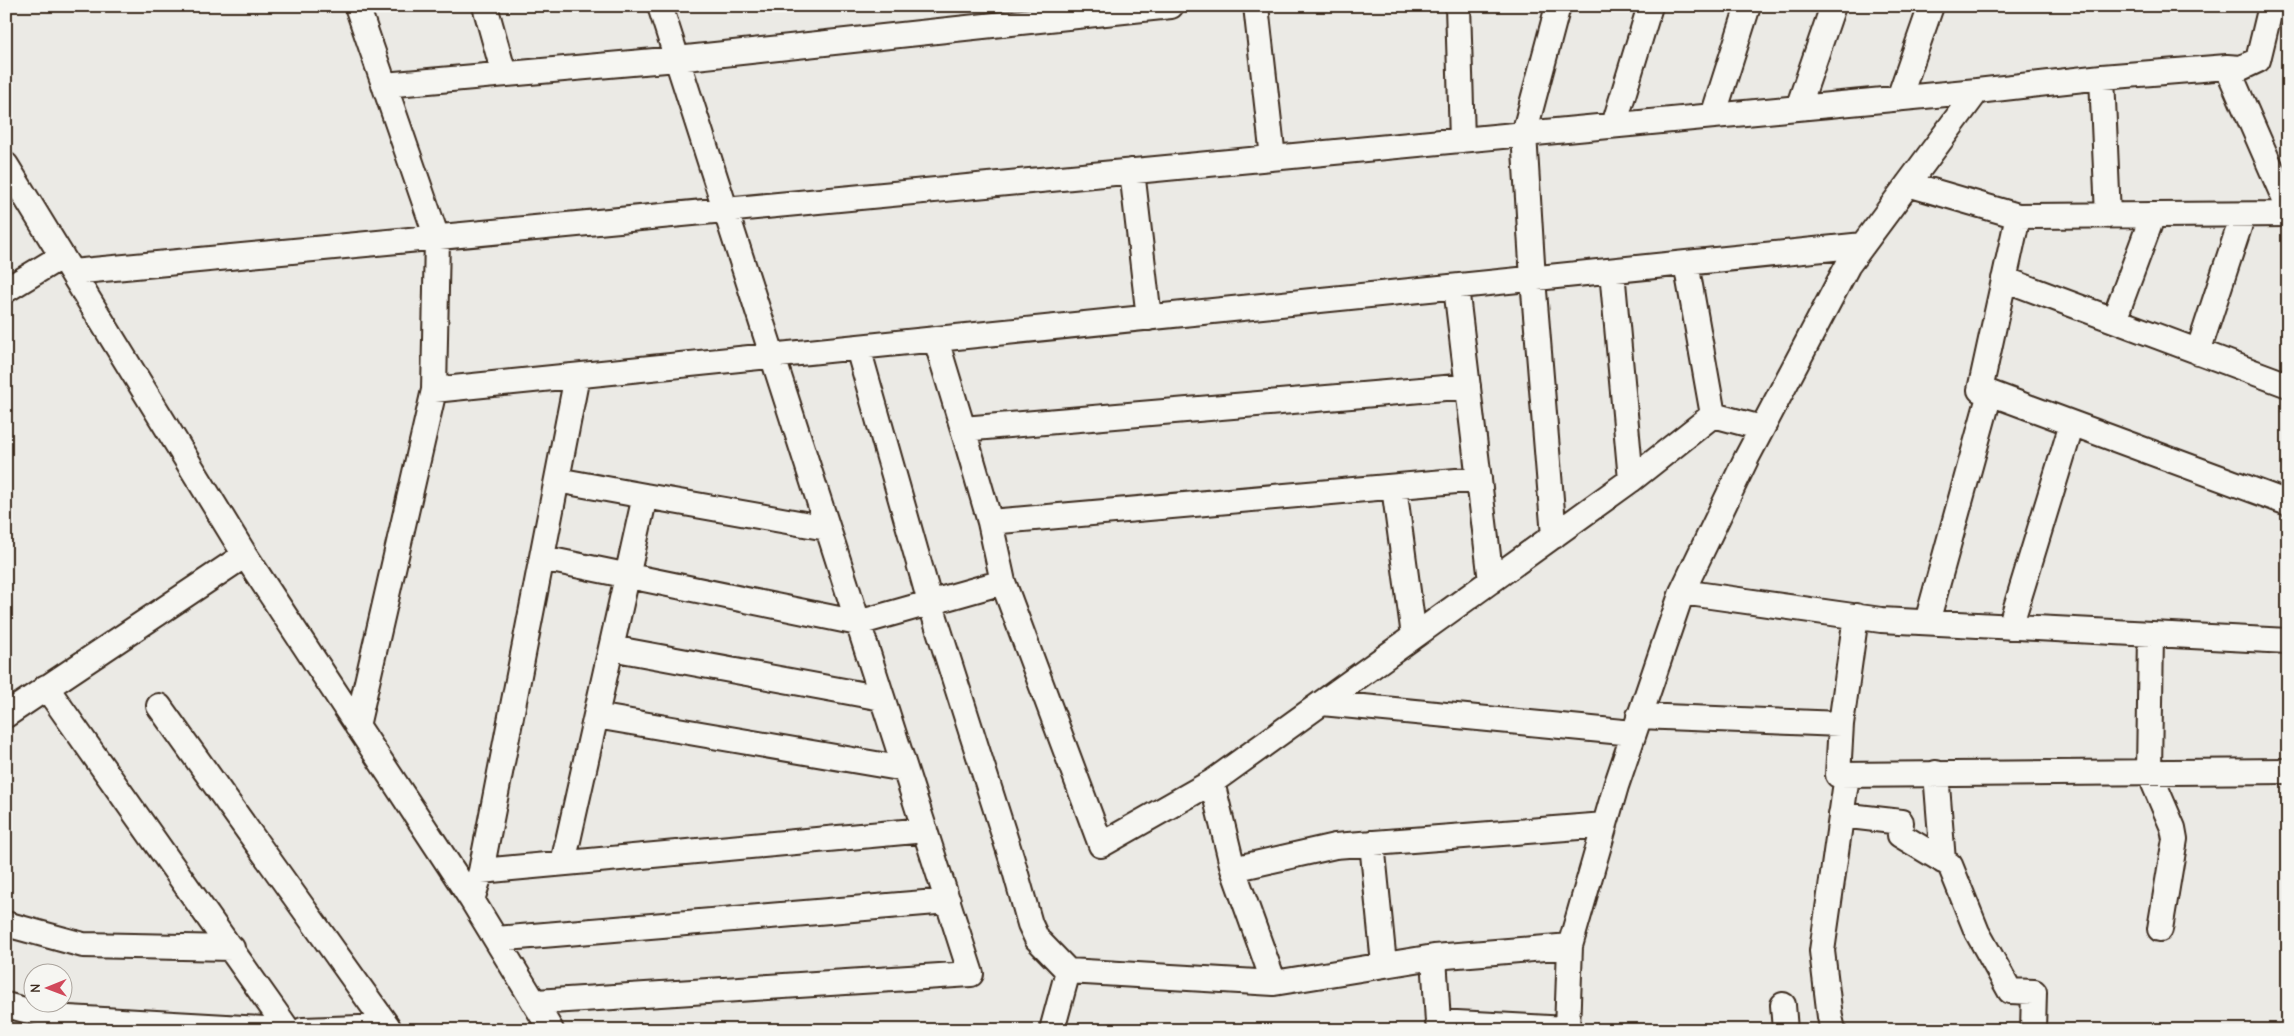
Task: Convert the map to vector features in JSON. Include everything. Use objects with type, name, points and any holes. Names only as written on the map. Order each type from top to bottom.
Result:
[{"type":"street","points":[[357,6],[437,238],[434,390],[357,726]]},
{"type":"street","points":[[486,6],[504,74]]},
{"type":"street","points":[[536,1002],[971,974],[660,6]]},
{"type":"street","points":[[384,85],[677,59],[994,16],[1171,6]]},
{"type":"street","points":[[1256,6],[1273,158]]},
{"type":"street","points":[[1458,6],[1462,140]]},
{"type":"street","points":[[1554,536],[1533,279],[1524,134],[1558,6]]},
{"type":"street","points":[[1614,126],[1650,6]]},
{"type":"street","points":[[1713,116],[1748,6]]},
{"type":"street","points":[[1798,108],[1832,6]]},
{"type":"street","points":[[1899,98],[1930,6]]},
{"type":"street","points":[[6,290],[67,264],[437,238],[1977,91],[2102,77],[2227,67],[2241,68],[2258,60],[2271,6]]},
{"type":"street","points":[[2227,67],[2288,207]]},
{"type":"street","points":[[2102,77],[2108,216]]},
{"type":"street","points":[[1434,957],[1438,1022],[1567,1029],[1570,946],[1636,724],[1682,592],[1762,428],[1848,265],[1977,91]]},
{"type":"street","points":[[6,166],[245,555],[472,900],[536,1002],[551,1030]]},
{"type":"street","points":[[1132,171],[1149,318]]},
{"type":"street","points":[[1908,184],[2018,216],[2288,214]]},
{"type":"street","points":[[2198,352],[2243,215]]},
{"type":"street","points":[[2018,216],[1980,390],[2288,503]]},
{"type":"street","points":[[2114,320],[2154,216]]},
{"type":"street","points":[[434,390],[1863,245]]},
{"type":"street","points":[[1686,263],[1713,416]]},
{"type":"street","points":[[1612,271],[1631,480]]},
{"type":"street","points":[[2004,279],[2288,385]]},
{"type":"street","points":[[1456,287],[1491,581]]},
{"type":"street","points":[[936,340],[990,522],[1003,582],[1101,845],[1212,782],[1631,480],[1713,416]]},
{"type":"street","points":[[858,348],[930,602],[1012,860],[1031,929],[1037,939],[1068,971],[1274,983],[1434,957],[1570,946]]},
{"type":"street","points":[[472,900],[481,871],[577,376]]},
{"type":"street","points":[[963,429],[1468,386]]},
{"type":"street","points":[[1927,622],[1990,394]]},
{"type":"street","points":[[1713,416],[1762,428]]},
{"type":"street","points":[[2010,627],[2072,424]]},
{"type":"street","points":[[990,522],[1479,479]]},
{"type":"street","points":[[557,480],[827,528]]},
{"type":"street","points":[[1394,487],[1414,636]]},
{"type":"street","points":[[563,863],[646,496]]},
{"type":"street","points":[[6,715],[245,555]]},
{"type":"street","points":[[542,558],[628,574],[858,623],[1003,582]]},
{"type":"street","points":[[1682,592],[1856,616],[1927,622],[2288,641]]},
{"type":"street","points":[[1856,616],[1841,724],[1838,775],[2288,771]]},
{"type":"street","points":[[2151,634],[2148,772],[2173,828],[2175,839],[2160,929]]},
{"type":"street","points":[[611,648],[882,698]]},
{"type":"street","points":[[46,687],[232,948],[288,1030]]},
{"type":"street","points":[[1322,703],[1636,724],[1841,724]]},
{"type":"street","points":[[159,706],[389,1029]]},
{"type":"street","points":[[596,716],[905,769]]},
{"type":"street","points":[[1936,773],[1943,861]]},
{"type":"street","points":[[1833,1030],[1822,951],[1847,775]]},
{"type":"street","points":[[1212,782],[1233,870],[1274,983]]},
{"type":"street","points":[[1841,815],[1901,822],[1900,835],[1950,865],[1977,932],[2010,991],[2034,992],[2033,1030]]},
{"type":"street","points":[[1233,870],[1335,846],[1605,824]]},
{"type":"street","points":[[481,871],[925,830]]},
{"type":"street","points":[[1372,843],[1384,964]]},
{"type":"street","points":[[496,939],[948,901]]},
{"type":"street","points":[[6,924],[83,945],[232,948]]},
{"type":"street","points":[[1052,1030],[1068,971]]},
{"type":"street","points":[[6,1005],[51,1017],[281,1030]]},
{"type":"street","points":[[1783,1005],[1785,1030]]},
{"type":"street","points":[[303,1030],[389,1029]]}]
